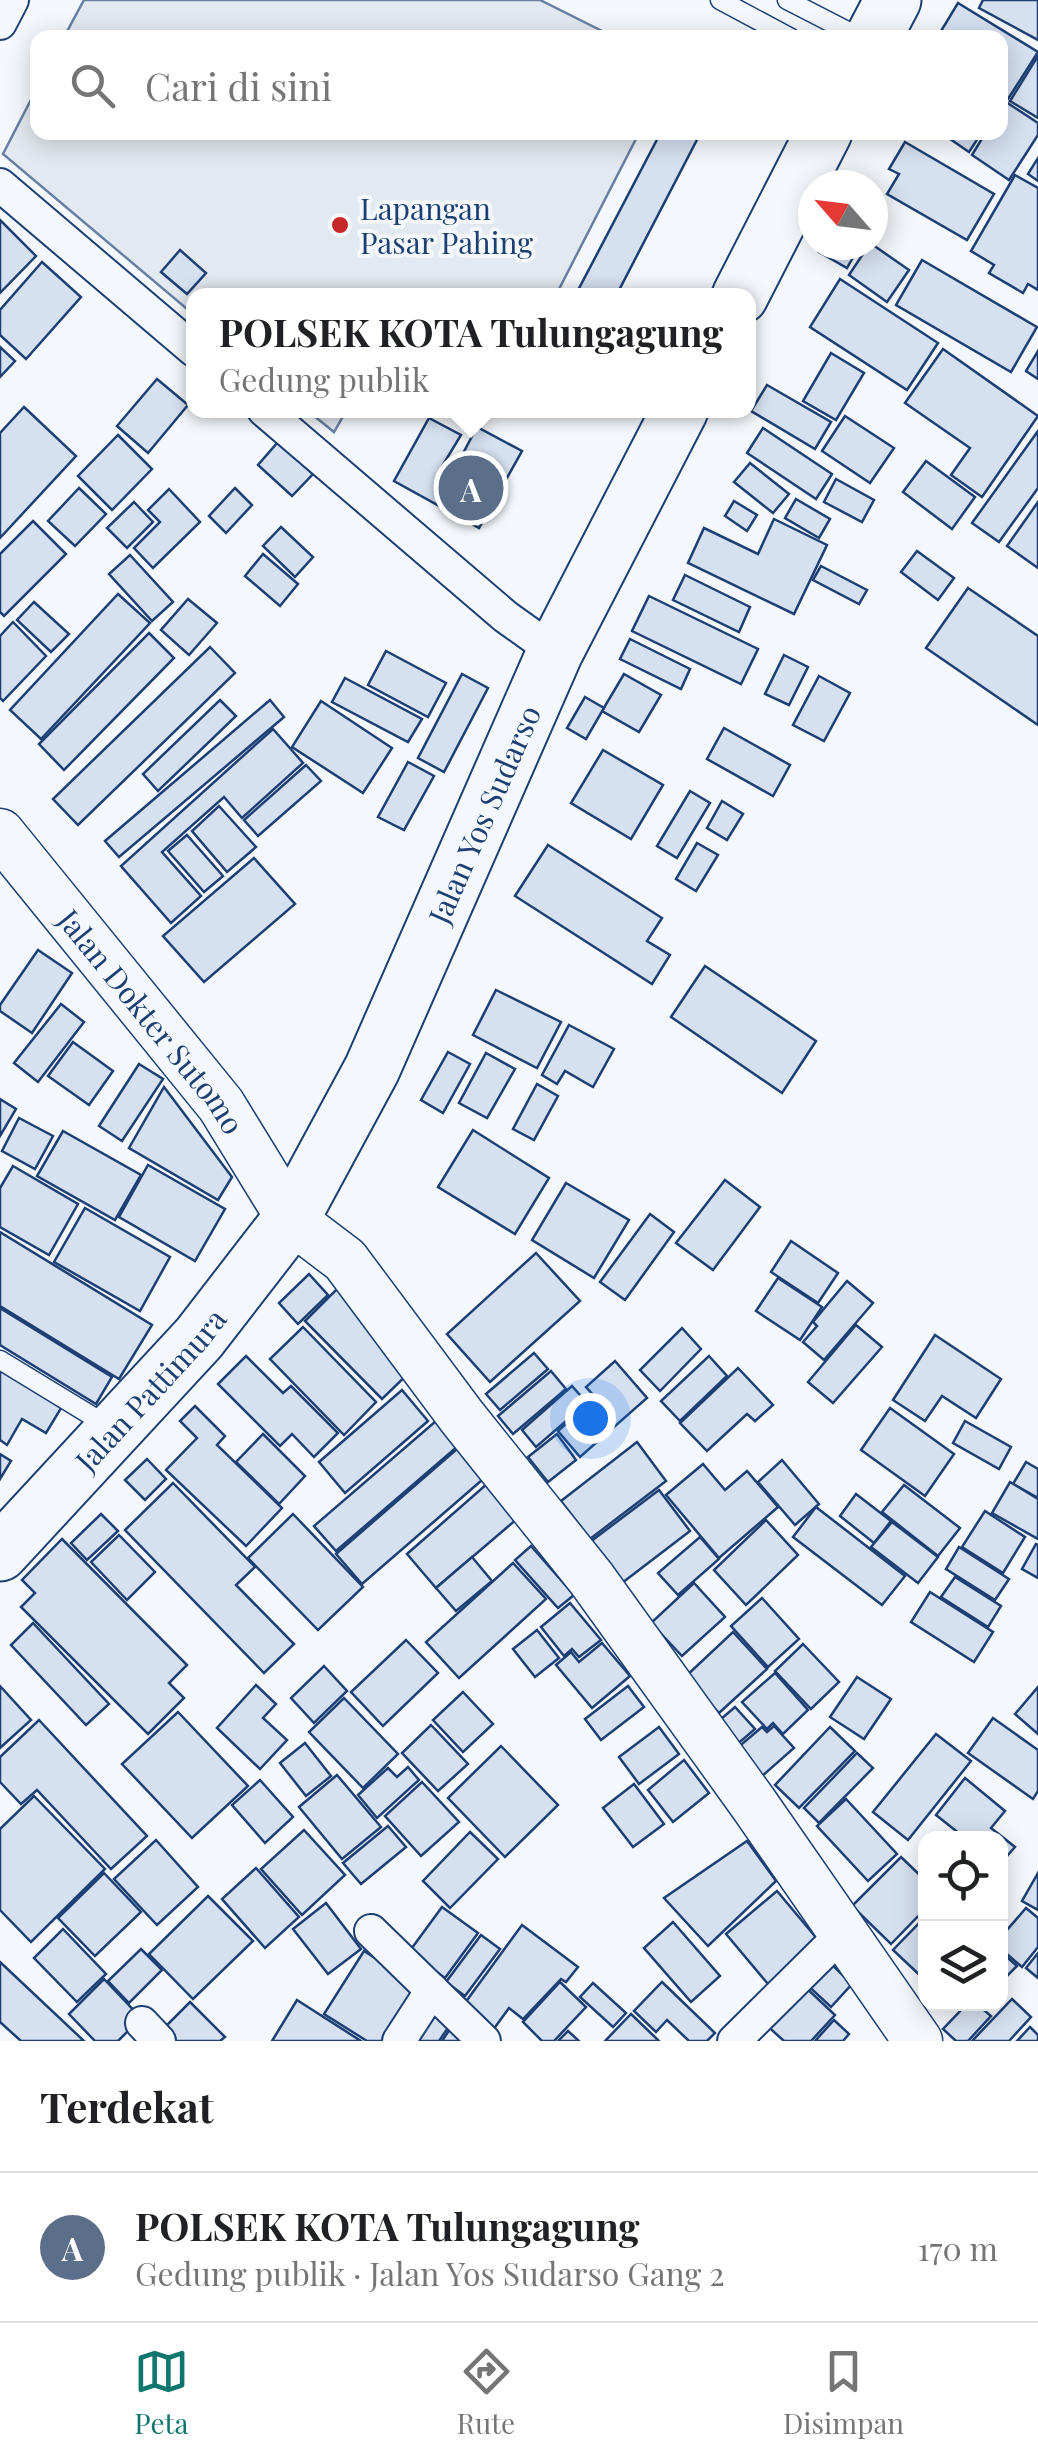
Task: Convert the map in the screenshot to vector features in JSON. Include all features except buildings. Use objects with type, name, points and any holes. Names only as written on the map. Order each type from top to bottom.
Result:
[{"type":"highway","points":[[877,30],[893,0]]},
{"type":"highway","points":[[744,288],[820,140]]},
{"type":"highway","name":"Jalan Yos Sudarso","points":[[291,1219],[372,1069],[555,652],[676,418]]},
{"type":"highway","name":"Jalan Pattimura","points":[[0,1553],[198,1338],[291,1219]]},
{"type":"street","points":[[0,23],[12,0]]},
{"type":"street","points":[[0,185],[186,343]]},
{"type":"street","points":[[273,418],[506,617],[555,652]]},
{"type":"street","name":"Jalan Dokter Sutomo","points":[[0,833],[221,1105],[291,1219]]},
{"type":"street","points":[[291,1219],[344,1260],[590,1578],[918,2041]]},
{"type":"street","points":[[372,1931],[484,2041]]},
{"type":"street","points":[[734,2041],[844,1932]]},
{"type":"street","points":[[399,2041],[432,1990]]},
{"type":"lane","points":[[720,0],[776,30]]},
{"type":"lane","points":[[788,0],[845,30]]},
{"type":"lane","points":[[0,1360],[114,1430]]},
{"type":"shaded area","points":[[84,0],[540,0],[600,30],[68,30]]},
{"type":"shaded area","name":"Lapangan Pasar Pahing","points":[[30,102],[30,140],[635,140],[560,288],[186,288],[186,308],[3,154]]},
{"type":"shaded area","points":[[317,418],[342,418],[334,432]]},
{"type":"place","name":"Lapangan Pasar Pahing","points":[[340,225]]},
{"type":"place","name":"POLSEK KOTA Tulungagung","points":[[471,488]]}]
